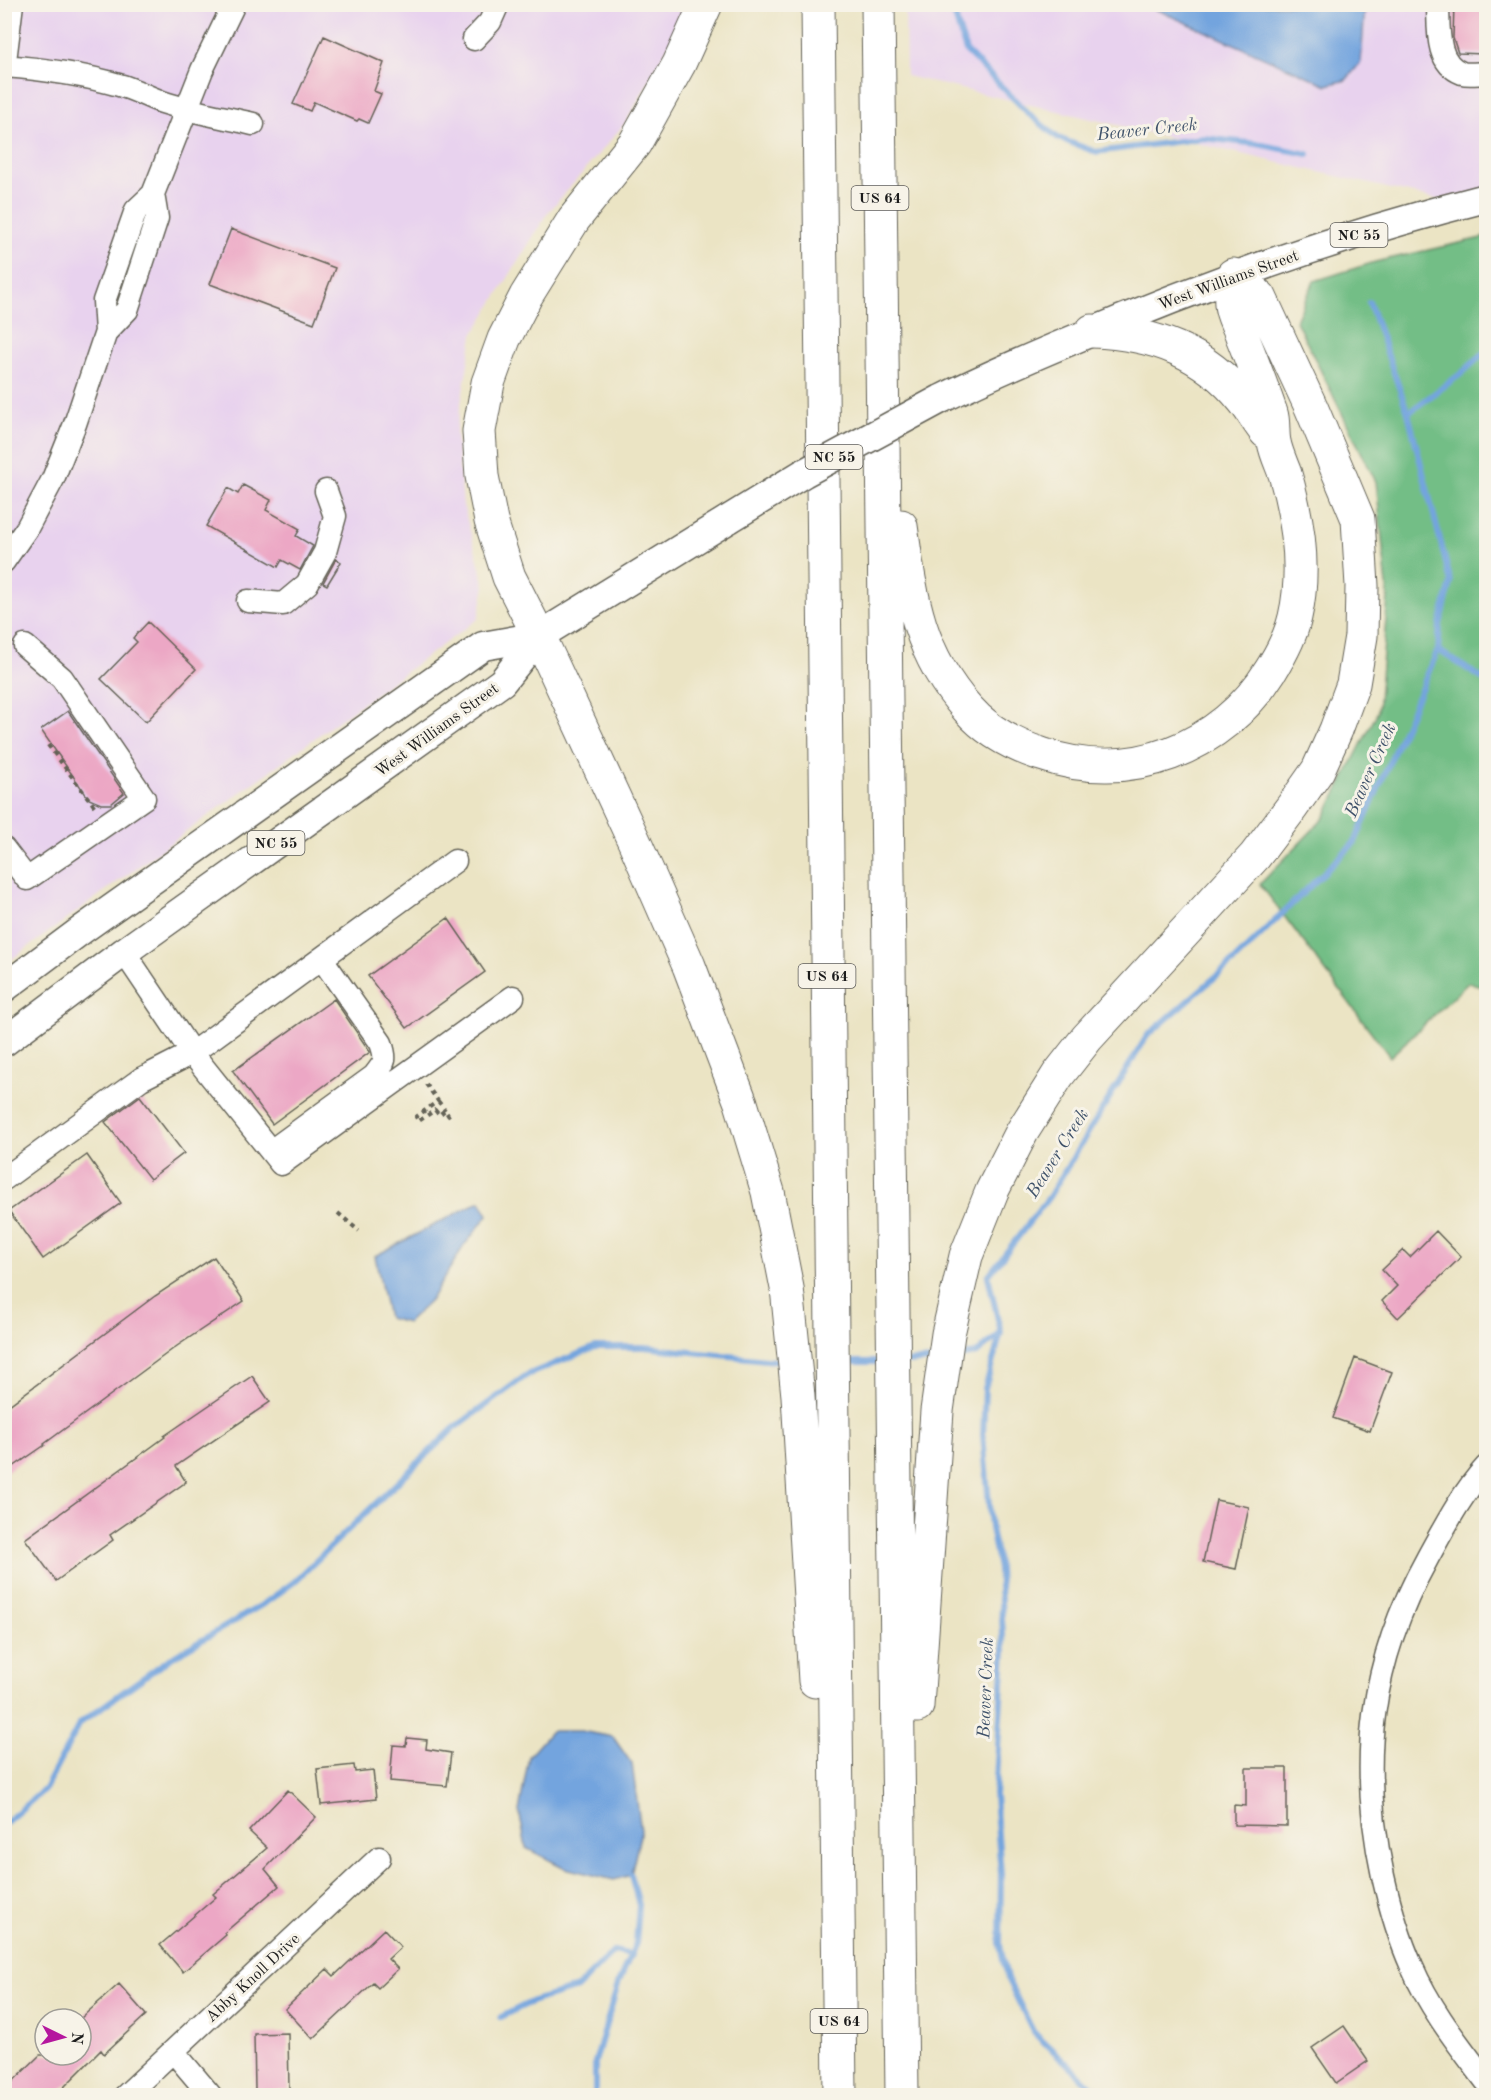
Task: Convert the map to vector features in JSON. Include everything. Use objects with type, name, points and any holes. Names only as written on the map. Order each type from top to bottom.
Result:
[{"type":"highway","points":[[706,4],[679,64],[635,142],[574,219],[526,296],[504,339],[488,383],[479,431],[482,476],[491,522],[509,577],[631,833],[689,966],[741,1103],[768,1192],[787,1288],[798,1396],[811,1637],[838,1947]]},
{"type":"highway","name":"US 64","points":[[818,4],[840,2096]]},
{"type":"highway","name":"US 64","points":[[878,4],[902,2096]]},
{"type":"highway","points":[[882,391],[910,594],[923,637],[944,680],[969,711],[993,732],[1018,747],[1061,762],[1102,766],[1163,757],[1195,744],[1231,719],[1258,691],[1280,657],[1295,618],[1300,580],[1299,543],[1292,504],[1273,440],[1272,416],[1230,305],[1233,275]]},
{"type":"highway","points":[[901,1947],[937,1411],[948,1334],[966,1256],[992,1191],[1022,1132],[1058,1075],[1087,1038],[1255,856],[1293,807],[1318,770],[1353,684],[1361,636],[1362,586],[1358,519],[1311,407],[1260,297],[1233,275]]},
{"type":"highway","points":[[1092,331],[1123,332],[1157,340],[1196,358],[1221,376],[1245,402],[1273,440]]},
{"type":"main road","name":"West Williams Street","points":[[4,1042],[124,952],[502,682],[539,636],[804,473],[976,381],[1092,331],[1233,275],[1308,250],[1486,198]]},
{"type":"main road","name":"NC 55","points":[[4,988],[83,929],[483,646],[539,636]]},
{"type":"street","points":[[12,4],[5,67],[41,68],[74,73],[121,85],[161,102],[253,124]]},
{"type":"street","points":[[4,561],[27,528],[53,479],[106,332],[127,310],[157,218],[153,194],[186,109],[234,4]]},
{"type":"street","points":[[474,39],[489,22],[498,4]]},
{"type":"street","points":[[1438,4],[1439,42],[1448,63],[1463,73],[1486,74]]},
{"type":"street","points":[[248,601],[284,604],[307,584],[325,552],[335,516],[326,491]]},
{"type":"street","points":[[4,849],[27,879],[144,798],[62,678],[25,646]]},
{"type":"street","points":[[4,1179],[141,1079],[192,1053],[455,861]]},
{"type":"street","points":[[124,952],[192,1053],[281,1164],[513,997]]},
{"type":"street","points":[[271,1150],[374,1076],[386,1057],[381,1043],[322,959]]},
{"type":"street","points":[[1486,1467],[1440,1535],[1412,1586],[1394,1627],[1376,1701],[1371,1733],[1370,1768],[1371,1806],[1378,1852],[1400,1936],[1412,1968],[1431,2003],[1453,2038],[1486,2081]]},
{"type":"street","name":"Abby Knoll Drive","points":[[125,2096],[379,1858]]},
{"type":"street","points":[[173,2051],[211,2096]]},
{"type":"path","points":[[48,746],[96,808]]},
{"type":"path","points":[[423,1081],[451,1120]]},
{"type":"path","points":[[438,1101],[416,1117],[419,1121],[435,1110],[440,1115],[445,1110]]},
{"type":"path","points":[[338,1213],[358,1231]]},
{"type":"shaded area","points":[[5,5],[688,5],[670,43],[626,122],[547,214],[473,335],[456,432],[463,505],[485,586],[478,619],[5,964]]},
{"type":"shaded area","points":[[905,5],[1486,5],[1486,198],[1461,205],[906,76]]},
{"type":"green space","points":[[1486,237],[1486,988],[1469,982],[1390,1057],[1260,884],[1324,818],[1378,711],[1388,596],[1376,482],[1296,321],[1314,281],[1375,262]]},
{"type":"water","points":[[1146,5],[1365,5],[1361,62],[1346,80],[1327,85]]},
{"type":"water","points":[[480,1201],[488,1215],[463,1247],[430,1301],[407,1323],[388,1318],[375,1256]]},
{"type":"water","points":[[551,1731],[581,1731],[613,1737],[632,1764],[641,1831],[631,1875],[614,1880],[565,1868],[526,1848],[519,1811],[529,1756]]},
{"type":"building","points":[[1454,4],[1486,4],[1484,54],[1458,53],[1453,38]]},
{"type":"building","points":[[324,36],[384,63],[374,91],[381,94],[368,123],[359,119],[357,121],[314,102],[310,111],[293,104]]},
{"type":"building","points":[[231,229],[335,268],[314,323],[210,284]]},
{"type":"building","points":[[243,485],[271,500],[266,510],[300,529],[296,536],[313,546],[300,570],[282,560],[278,567],[206,526],[228,488],[238,494]]},
{"type":"building","points":[[336,559],[341,562],[327,585],[323,583]]},
{"type":"building","points":[[148,622],[196,669],[146,722],[101,679],[137,642],[133,638]]},
{"type":"building","points":[[68,711],[124,793],[111,804],[101,804],[89,799],[41,730]]},
{"type":"building","points":[[448,918],[485,972],[407,1028],[368,976]]},
{"type":"building","points":[[334,999],[370,1052],[272,1124],[233,1071]]},
{"type":"building","points":[[140,1096],[184,1153],[150,1179],[105,1122]]},
{"type":"building","points":[[87,1155],[121,1203],[43,1259],[9,1211]]},
{"type":"building","points":[[1436,1231],[1461,1257],[1398,1318],[1382,1301],[1397,1286],[1382,1270],[1403,1250],[1410,1257]]},
{"type":"building","points":[[214,1257],[244,1301],[177,1346],[4,1473],[4,1409],[155,1296]]},
{"type":"building","points":[[1355,1358],[1392,1372],[1370,1431],[1333,1418]]},
{"type":"building","points":[[252,1376],[270,1402],[176,1466],[186,1482],[110,1535],[113,1540],[56,1581],[25,1539],[164,1436]]},
{"type":"building","points":[[1216,1500],[1249,1507],[1236,1569],[1203,1562]]},
{"type":"building","points":[[407,1738],[427,1740],[426,1749],[451,1753],[447,1786],[390,1781],[393,1745],[406,1746]]},
{"type":"building","points":[[354,1765],[355,1772],[373,1770],[376,1799],[321,1805],[317,1769]]},
{"type":"building","points":[[1246,1768],[1287,1768],[1287,1826],[1234,1825],[1234,1805],[1246,1806]]},
{"type":"building","points":[[288,1790],[316,1817],[265,1869],[279,1886],[183,1972],[160,1945],[216,1897],[213,1894],[267,1848],[249,1831]]},
{"type":"building","points":[[384,1929],[401,1947],[388,1959],[398,1969],[378,1988],[373,1983],[313,2039],[285,2009],[327,1969],[334,1976]]},
{"type":"building","points":[[119,1984],[146,2015],[104,2054],[101,2050],[93,2058],[93,2007]]},
{"type":"building","points":[[1344,2026],[1368,2061],[1336,2083],[1312,2048]]},
{"type":"building","points":[[288,2033],[289,2090],[255,2090],[254,2034]]},
{"type":"building","points":[[33,2062],[33,2067],[84,2067],[55,2096],[4,2096],[4,2090]]},
{"type":"waterway","name":"Beaver Creek","points":[[951,4],[966,51],[1028,113],[1058,138],[1096,152],[1204,138],[1257,144],[1308,154]]},
{"type":"waterway","name":"Beaver Creek","points":[[1102,2096],[1034,2033],[1007,1978],[1000,1945],[1001,1874],[995,1796],[1004,1651],[999,1569],[991,1528],[983,1435],[985,1388],[1001,1333],[988,1276],[1049,1197],[1147,1036],[1235,960],[1355,842],[1438,650],[1440,624],[1451,583],[1408,413],[1369,302]]},
{"type":"waterway","points":[[1408,413],[1462,373],[1486,351]]},
{"type":"waterway","points":[[1438,650],[1486,681]]},
{"type":"waterway","points":[[955,1358],[977,1353],[1000,1334]]},
{"type":"waterway","points":[[4,1824],[45,1789],[80,1723],[168,1660],[265,1603],[294,1582],[453,1429],[527,1375],[595,1347],[644,1347],[786,1362]]},
{"type":"waterway","points":[[904,1362],[936,1360]]},
{"type":"waterway","points":[[841,1362],[885,1362]]},
{"type":"waterway","points":[[595,2096],[595,2062],[619,1981],[636,1943],[639,1905],[631,1875]]},
{"type":"waterway","points":[[501,2017],[533,2001],[577,1988],[614,1951],[631,1955],[629,1955]]}]
